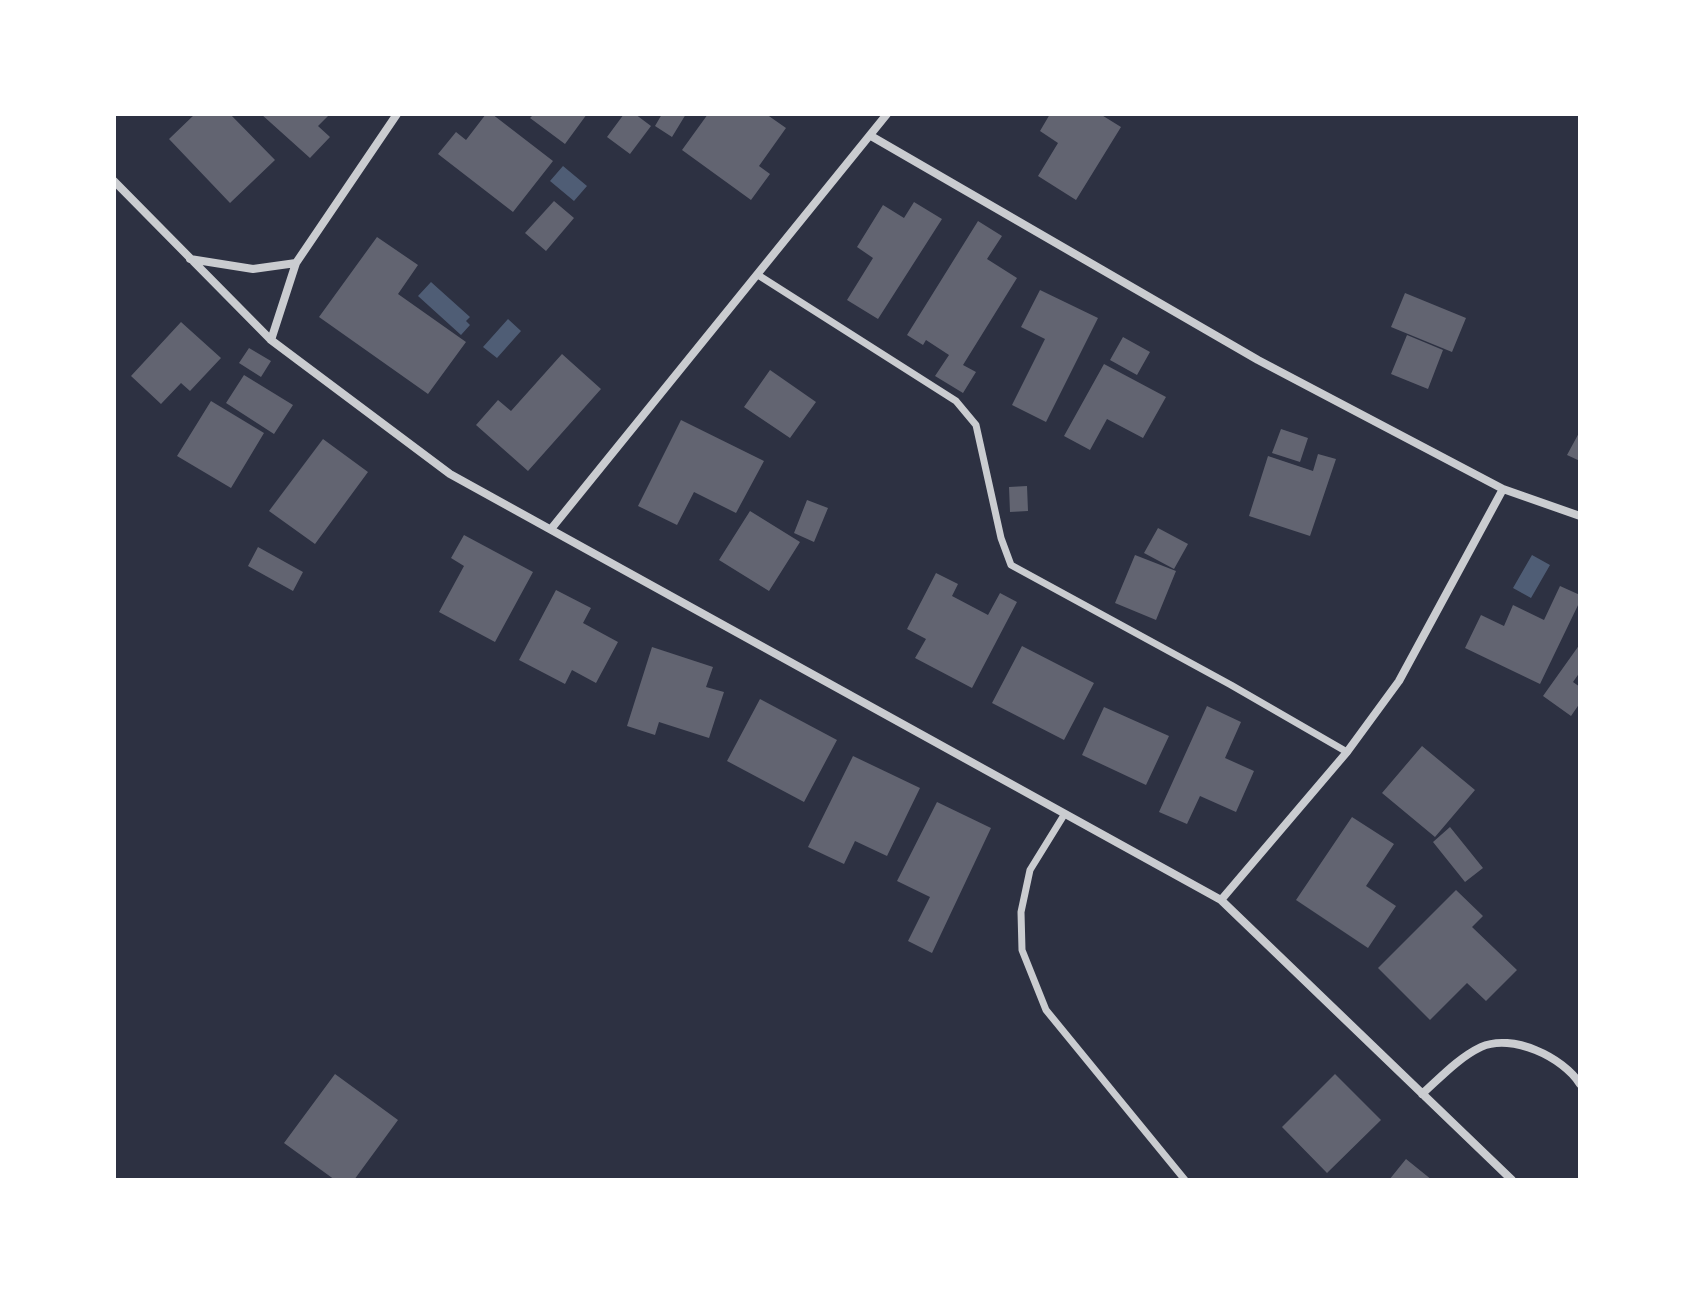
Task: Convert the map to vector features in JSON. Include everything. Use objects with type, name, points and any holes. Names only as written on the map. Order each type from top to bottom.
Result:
[{"type":"street","points":[[271,340],[296,263],[397,114]]},
{"type":"street","points":[[551,529],[887,114]]},
{"type":"street","points":[[871,136],[1258,360],[1503,489],[1580,516]]},
{"type":"street","points":[[114,181],[271,340],[450,474],[1221,900],[1512,1180]]},
{"type":"street","points":[[189,258],[253,269],[296,263]]},
{"type":"street","points":[[758,275],[956,401],[976,425],[1001,538],[1011,565],[1347,752]]},
{"type":"street","points":[[1221,900],[1347,752],[1399,681],[1503,489]]},
{"type":"street","points":[[1064,815],[1030,870],[1021,912],[1022,950],[1046,1010],[1185,1180]]},
{"type":"street","points":[[1422,1094],[1464,1056],[1484,1045],[1509,1044],[1544,1053],[1578,1077]]},
{"type":"water","points":[[563,166],[587,186],[574,201],[550,181]]},
{"type":"water","points":[[431,282],[470,317],[466,321],[470,325],[461,335],[418,296]]},
{"type":"water","points":[[508,319],[521,331],[497,358],[483,347]]},
{"type":"water","points":[[1532,555],[1550,565],[1531,598],[1513,588]]},
{"type":"building","points":[[195,114],[230,114],[275,160],[230,203],[169,139]]},
{"type":"building","points":[[261,114],[330,114],[318,126],[330,137],[310,158]]},
{"type":"building","points":[[486,114],[492,114],[553,161],[513,212],[438,154],[456,132],[466,140]]},
{"type":"building","points":[[534,114],[587,114],[565,144],[530,118]]},
{"type":"building","points":[[624,114],[635,114],[651,126],[630,154],[607,137]]},
{"type":"building","points":[[662,114],[686,114],[672,137],[655,126]]},
{"type":"building","points":[[708,114],[766,114],[786,128],[759,166],[770,174],[751,200],[682,150]]},
{"type":"building","points":[[1050,114],[1100,114],[1121,127],[1076,200],[1038,176],[1058,143],[1040,131]]},
{"type":"building","points":[[554,201],[574,218],[546,251],[525,233]]},
{"type":"building","points":[[914,202],[942,219],[878,319],[847,300],[873,258],[857,247],[883,205],[904,218]]},
{"type":"building","points":[[978,221],[1002,236],[987,259],[1017,278],[963,365],[976,372],[963,393],[935,376],[949,355],[926,340],[923,345],[907,335]]},
{"type":"building","points":[[377,237],[418,265],[398,294],[466,342],[428,394],[319,317]]},
{"type":"building","points":[[1040,290],[1098,318],[1046,422],[1012,405],[1045,339],[1021,327]]},
{"type":"building","points":[[1405,293],[1466,318],[1452,352],[1391,327]]},
{"type":"building","points":[[181,322],[221,358],[190,391],[181,383],[161,404],[131,376]]},
{"type":"building","points":[[1407,335],[1443,350],[1428,389],[1391,374]]},
{"type":"building","points":[[1123,337],[1150,352],[1137,375],[1110,360]]},
{"type":"building","points":[[249,348],[271,361],[261,377],[239,363]]},
{"type":"building","points":[[562,354],[601,389],[528,471],[476,425],[498,400],[511,411]]},
{"type":"building","points":[[1104,364],[1166,397],[1143,438],[1107,419],[1090,450],[1064,436]]},
{"type":"building","points":[[770,370],[816,402],[790,438],[744,407]]},
{"type":"building","points":[[244,375],[293,405],[274,434],[226,403]]},
{"type":"building","points":[[211,401],[264,433],[231,488],[177,456]]},
{"type":"building","points":[[681,420],[764,461],[736,513],[694,492],[677,525],[638,506]]},
{"type":"building","points":[[1281,429],[1308,438],[1300,462],[1272,453]]},
{"type":"building","points":[[1580,431],[1580,461],[1567,455]]},
{"type":"building","points":[[323,439],[368,472],[315,544],[269,511]]},
{"type":"building","points":[[1318,454],[1336,459],[1310,536],[1249,516],[1268,456],[1313,471]]},
{"type":"building","points":[[1027,486],[1028,511],[1010,512],[1009,487]]},
{"type":"building","points":[[807,500],[828,508],[814,542],[794,533]]},
{"type":"building","points":[[750,511],[800,542],[769,591],[719,560]]},
{"type":"building","points":[[1158,528],[1188,544],[1174,569],[1144,553]]},
{"type":"building","points":[[464,535],[533,572],[495,642],[439,612],[464,566],[451,558]]},
{"type":"building","points":[[258,547],[303,572],[293,591],[248,566]]},
{"type":"building","points":[[1135,555],[1176,571],[1156,620],[1115,603]]},
{"type":"building","points":[[936,573],[958,584],[952,596],[988,615],[1000,593],[1017,602],[972,688],[915,658],[926,639],[907,629]]},
{"type":"building","points":[[1560,586],[1580,595],[1580,601],[1540,684],[1465,648],[1481,615],[1504,626],[1513,605],[1544,620]]},
{"type":"building","points":[[556,590],[591,608],[583,623],[618,642],[596,683],[572,670],[565,684],[519,660]]},
{"type":"building","points":[[1580,644],[1580,672],[1573,682],[1580,687],[1580,703],[1571,716],[1543,696]]},
{"type":"building","points":[[1022,646],[1094,683],[1064,740],[992,703]]},
{"type":"building","points":[[652,647],[713,667],[706,687],[724,692],[709,738],[659,722],[655,735],[627,726]]},
{"type":"building","points":[[760,699],[837,740],[804,802],[727,761]]},
{"type":"building","points":[[1207,706],[1241,722],[1225,758],[1254,771],[1236,812],[1200,796],[1187,824],[1159,812]]},
{"type":"building","points":[[1104,707],[1169,736],[1146,785],[1082,755]]},
{"type":"building","points":[[1422,746],[1475,790],[1435,837],[1382,793]]},
{"type":"building","points":[[853,756],[920,788],[887,856],[855,841],[844,864],[808,847]]},
{"type":"building","points":[[937,802],[991,828],[932,953],[908,941],[930,897],[897,881]]},
{"type":"building","points":[[1352,817],[1394,844],[1366,886],[1396,906],[1368,948],[1296,900]]},
{"type":"building","points":[[1450,827],[1483,868],[1465,882],[1433,842]]},
{"type":"building","points":[[1456,890],[1483,916],[1472,927],[1517,970],[1486,1001],[1467,983],[1430,1020],[1378,968]]},
{"type":"building","points":[[335,1074],[398,1120],[354,1180],[335,1180],[284,1143]]},
{"type":"building","points":[[1335,1074],[1381,1120],[1327,1173],[1282,1127]]},
{"type":"building","points":[[1406,1159],[1432,1180],[1389,1180]]}]
